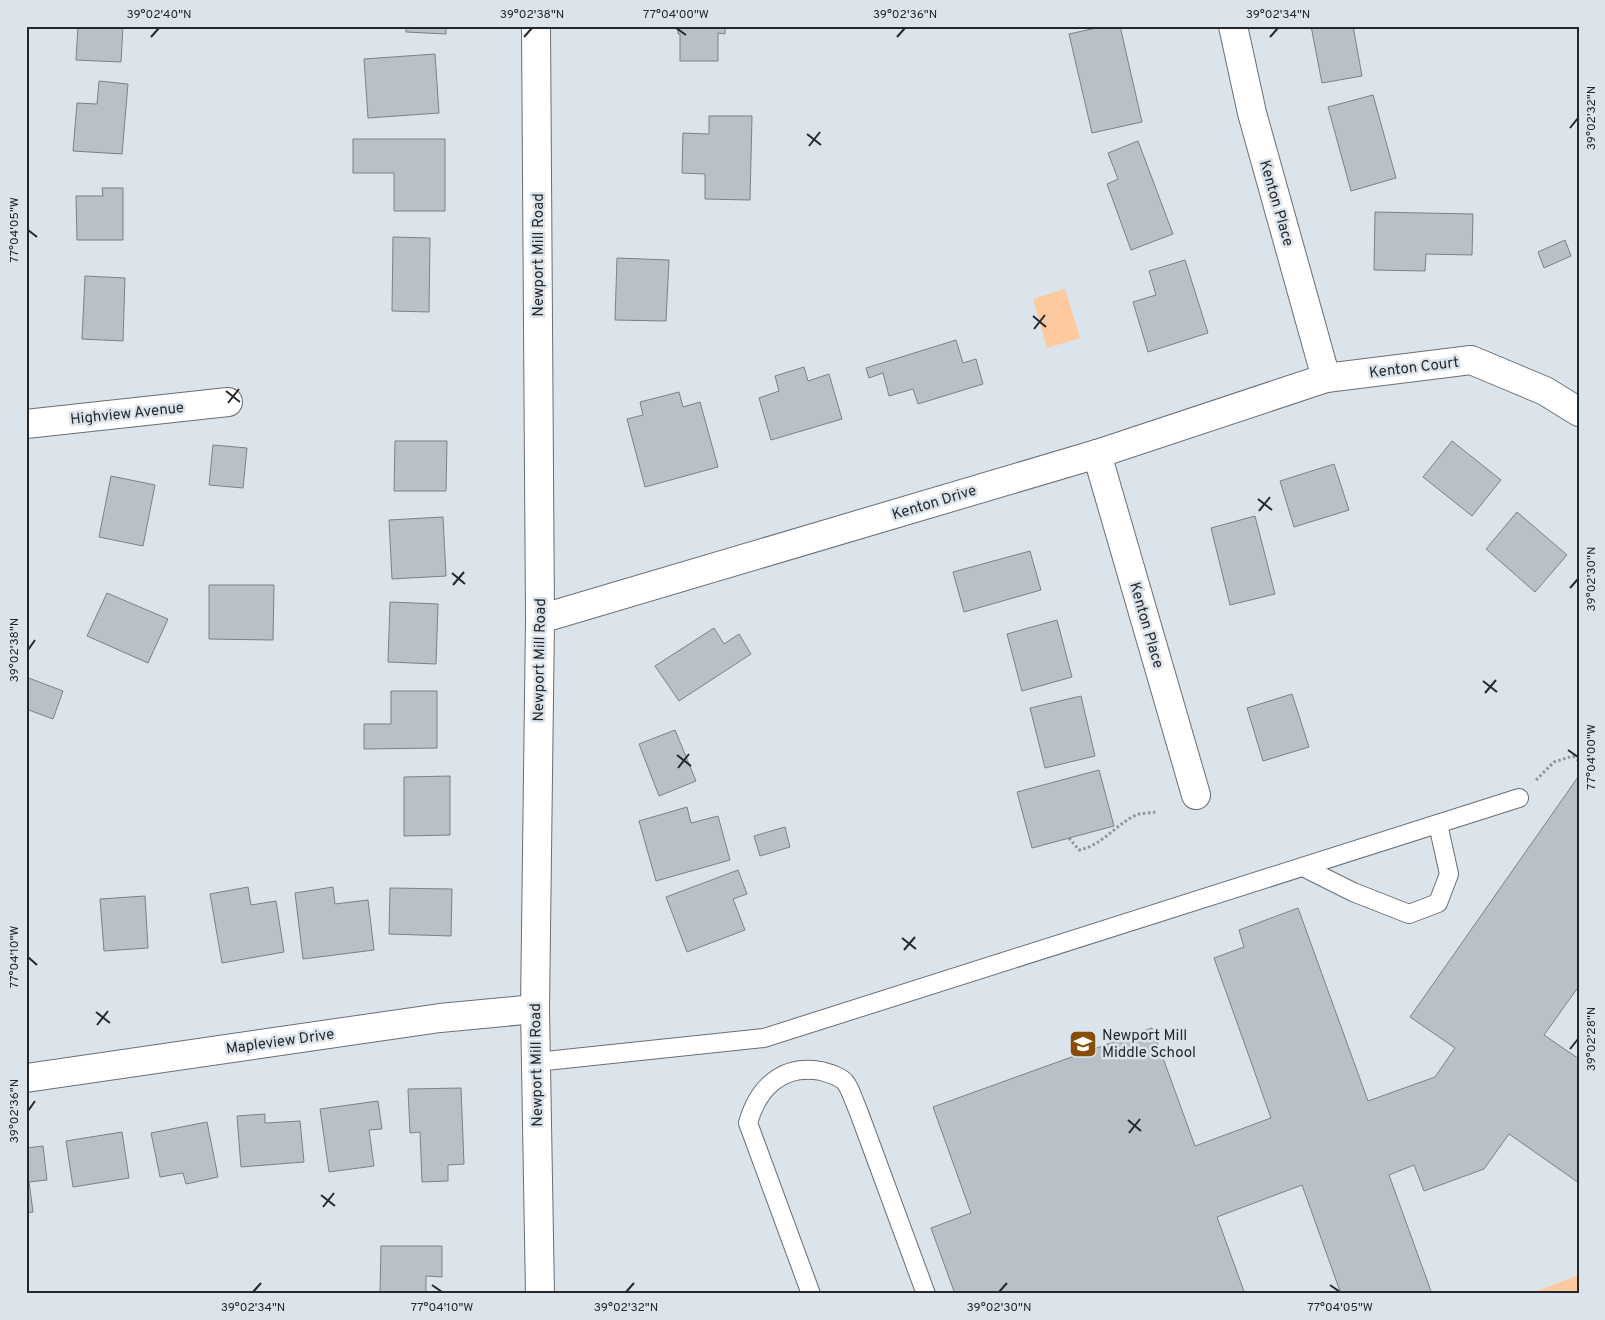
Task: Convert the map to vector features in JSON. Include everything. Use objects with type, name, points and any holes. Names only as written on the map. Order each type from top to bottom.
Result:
[{"type":"street","name":"Newport Mill Road","points":[[536,26],[540,619],[535,1009],[540,1294]]},
{"type":"street","name":"Kenton Place","points":[[1233,26],[1252,113],[1326,378]]},
{"type":"street","name":"Kenton Court","points":[[1326,378],[1471,360],[1545,391],[1579,412]]},
{"type":"street","name":"Kenton Drive","points":[[540,619],[1097,454],[1326,378]]},
{"type":"street","name":"Highview Avenue","points":[[26,424],[228,402]]},
{"type":"street","name":"Kenton Place","points":[[1097,454],[1196,796]]},
{"type":"street","name":"Mapleview Drive","points":[[26,1078],[440,1018],[535,1009]]},
{"type":"lane","points":[[536,1062],[764,1038],[1519,798]]},
{"type":"lane","points":[[1303,867],[1353,892],[1409,914],[1438,903],[1449,874],[1438,824]]},
{"type":"lane","points":[[811,1294],[748,1123],[753,1105],[770,1084],[794,1071],[812,1070],[830,1073],[845,1082],[858,1110],[926,1294]]},
{"type":"path","points":[[1519,798],[1554,762],[1579,754]]},
{"type":"path","points":[[1572,756],[1579,761]]},
{"type":"path","points":[[1069,838],[1079,850],[1089,848],[1107,838],[1137,815],[1156,812]]},
{"type":"shaded area","points":[[1065,289],[1080,338],[1047,348],[1033,299]]},
{"type":"shaded area","points":[[1579,1275],[1579,1294],[1529,1294]]},
{"type":"building","points":[[78,26],[123,26],[121,62],[76,60]]},
{"type":"building","points":[[406,26],[446,26],[446,34],[406,32]]},
{"type":"building","points":[[678,26],[725,26],[725,34],[718,33],[718,61],[680,61],[680,34],[678,34]]},
{"type":"building","points":[[1105,26],[1120,26],[1142,122],[1092,133],[1069,34]]},
{"type":"building","points":[[1311,26],[1353,26],[1362,76],[1322,83]]},
{"type":"building","points":[[435,54],[439,113],[368,118],[364,59]]},
{"type":"building","points":[[99,81],[128,84],[122,154],[73,151],[77,103],[97,104]]},
{"type":"building","points":[[1373,95],[1396,178],[1351,191],[1328,107]]},
{"type":"building","points":[[709,116],[752,116],[750,200],[705,199],[705,174],[682,173],[683,133],[709,134]]},
{"type":"building","points":[[353,139],[445,139],[445,211],[394,211],[394,173],[353,173]]},
{"type":"building","points":[[1138,141],[1173,234],[1131,250],[1107,184],[1118,179],[1108,153]]},
{"type":"building","points":[[102,188],[123,188],[123,240],[77,240],[76,196],[103,196]]},
{"type":"building","points":[[1375,212],[1473,214],[1472,255],[1426,254],[1425,271],[1374,270]]},
{"type":"building","points":[[393,237],[430,238],[429,312],[392,311]]},
{"type":"building","points":[[1565,240],[1571,256],[1544,268],[1538,252]]},
{"type":"building","points":[[617,258],[669,260],[666,321],[615,320]]},
{"type":"building","points":[[1185,260],[1208,333],[1148,352],[1133,302],[1156,295],[1149,271]]},
{"type":"building","points":[[85,276],[125,278],[123,341],[82,339]]},
{"type":"building","points":[[956,340],[963,363],[976,359],[983,384],[918,404],[913,389],[889,396],[883,373],[869,378],[866,368]]},
{"type":"building","points":[[804,367],[808,381],[829,374],[842,419],[771,440],[759,398],[779,391],[775,376]]},
{"type":"building","points":[[679,392],[683,407],[700,402],[718,467],[645,487],[627,419],[643,415],[640,402]]},
{"type":"building","points":[[395,441],[447,441],[446,491],[394,491]]},
{"type":"building","points":[[1452,441],[1501,480],[1472,516],[1423,477]]},
{"type":"building","points":[[213,445],[247,448],[243,488],[209,485]]},
{"type":"building","points":[[1334,464],[1349,510],[1294,527],[1280,481]]},
{"type":"building","points":[[111,476],[155,485],[143,546],[99,537]]},
{"type":"building","points":[[1517,512],[1567,555],[1535,592],[1486,549]]},
{"type":"building","points":[[1255,516],[1275,594],[1230,605],[1211,528]]},
{"type":"building","points":[[443,517],[446,576],[392,579],[389,520]]},
{"type":"building","points":[[1030,551],[1041,590],[964,612],[953,572]]},
{"type":"building","points":[[209,585],[274,585],[273,640],[209,639]]},
{"type":"building","points":[[107,593],[168,619],[148,663],[87,636]]},
{"type":"building","points":[[390,602],[438,604],[436,664],[388,662]]},
{"type":"building","points":[[1057,620],[1072,677],[1022,691],[1007,634]]},
{"type":"building","points":[[714,628],[724,644],[739,634],[751,654],[679,701],[655,666]]},
{"type":"building","points":[[26,677],[63,691],[53,719],[26,709]]},
{"type":"building","points":[[391,691],[437,691],[437,748],[364,749],[364,724],[391,724]]},
{"type":"building","points":[[1292,694],[1309,747],[1263,761],[1247,708]]},
{"type":"building","points":[[1081,696],[1095,756],[1045,768],[1030,708]]},
{"type":"building","points":[[675,730],[696,781],[659,796],[639,744]]},
{"type":"building","points":[[1099,770],[1114,826],[1032,848],[1017,792]]},
{"type":"building","points":[[450,776],[450,835],[404,836],[404,777]]},
{"type":"building","points":[[1578,777],[1579,986],[1544,1035],[1579,1059],[1579,1183],[1509,1134],[1484,1169],[1424,1191],[1414,1165],[1389,1175],[1432,1294],[1341,1294],[1302,1185],[1217,1217],[1245,1294],[955,1294],[931,1228],[971,1213],[933,1107],[1152,1028],[1195,1146],[1271,1118],[1214,958],[1244,947],[1239,930],[1298,908],[1368,1101],[1435,1077],[1455,1048],[1410,1017]]},
{"type":"building","points":[[687,807],[691,823],[718,816],[730,860],[656,881],[639,821]]},
{"type":"building","points":[[785,827],[790,847],[760,856],[754,836]]},
{"type":"building","points":[[738,870],[747,894],[733,899],[745,930],[687,952],[666,897]]},
{"type":"building","points":[[248,887],[251,905],[276,901],[284,952],[222,963],[210,894]]},
{"type":"building","points":[[333,887],[335,904],[368,900],[374,950],[303,959],[295,893]]},
{"type":"building","points":[[390,888],[452,889],[451,936],[389,934]]},
{"type":"building","points":[[145,896],[148,948],[104,951],[100,899]]},
{"type":"building","points":[[461,1088],[464,1164],[448,1165],[448,1181],[422,1182],[420,1132],[410,1133],[408,1089]]},
{"type":"building","points":[[378,1101],[382,1129],[369,1130],[374,1166],[329,1172],[320,1109]]},
{"type":"building","points":[[265,1114],[265,1123],[300,1121],[304,1162],[241,1167],[237,1116]]},
{"type":"building","points":[[207,1122],[218,1177],[186,1184],[183,1173],[160,1177],[151,1133]]},
{"type":"building","points":[[122,1132],[129,1178],[73,1187],[66,1141]]},
{"type":"building","points":[[43,1146],[47,1180],[29,1182],[33,1212],[26,1213],[26,1148]]},
{"type":"building","points":[[381,1246],[442,1246],[442,1277],[426,1276],[426,1294],[380,1294]]},
{"type":"place","name":"Newport Mill Middle School","points":[[1083,1044]]}]
